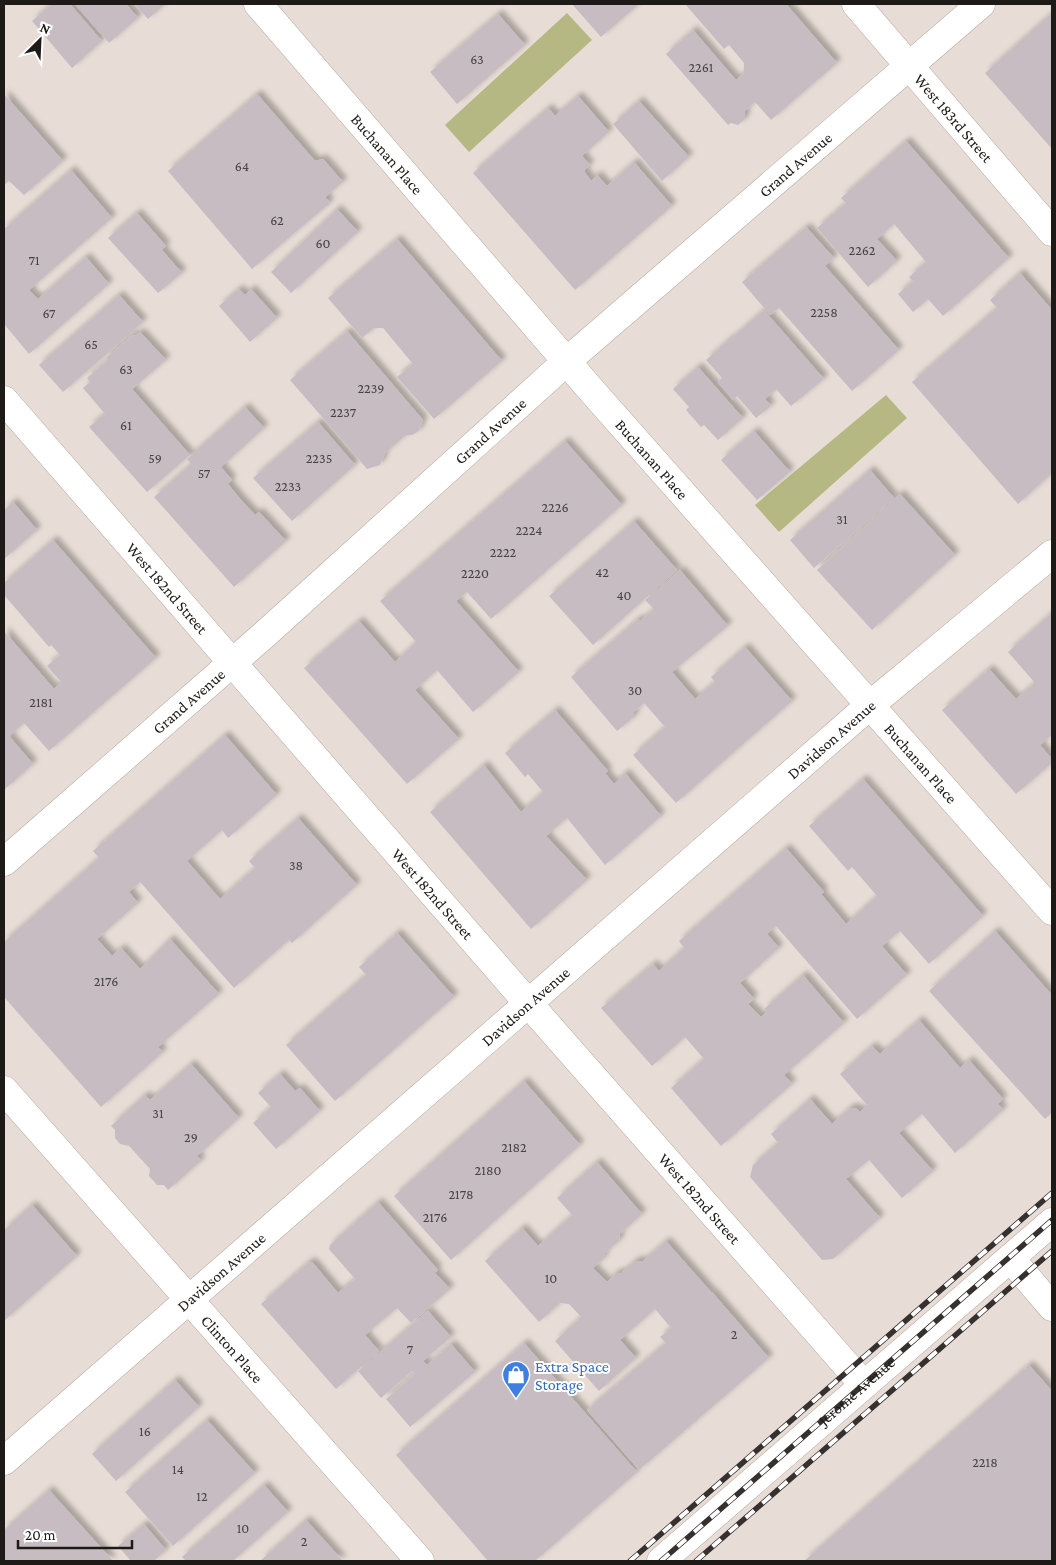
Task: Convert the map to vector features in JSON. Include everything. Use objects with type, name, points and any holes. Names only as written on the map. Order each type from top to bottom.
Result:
[{"type":"street","name":"Buchanan Place","points":[[258,4],[869,706],[1052,911]]},
{"type":"street","name":"West 183rd Street","points":[[856,4],[911,65],[1052,232]]},
{"type":"street","name":"Grand Avenue","points":[[4,862],[231,663],[567,361],[981,4]]},
{"type":"street","name":"West 182nd Street","points":[[4,400],[231,663],[254,686],[528,1003],[864,1385]]},
{"type":"street","name":"Davidson Avenue","points":[[4,1461],[189,1302],[869,706],[1052,554]]},
{"type":"street","name":"Clinton Place","points":[[4,1090],[189,1302],[420,1561]]},
{"type":"street","name":"Jerome Avenue","points":[[661,1561],[1052,1222]]},
{"type":"street","points":[[1011,1258],[1052,1307]]},
{"type":"green space","points":[[567,13],[592,40],[469,152],[445,125]]},
{"type":"green space","points":[[886,395],[907,418],[779,532],[755,505]]},
{"type":"building","points":[[52,4],[70,4],[102,41],[72,68],[32,21]]},
{"type":"building","points":[[75,4],[126,4],[138,18],[109,43]]},
{"type":"building","points":[[134,4],[165,4],[148,19]]},
{"type":"building","points":[[572,4],[639,4],[601,37]]},
{"type":"building","points":[[685,4],[786,4],[837,63],[771,120],[755,102],[745,111],[745,119],[738,125],[731,123],[728,125],[666,54],[693,30],[736,80],[744,73],[744,63],[729,45],[724,49]]},
{"type":"building","points":[[1052,13],[1052,149],[985,73]]},
{"type":"building","points":[[498,14],[525,45],[457,104],[430,72]]},
{"type":"building","points":[[4,94],[63,161],[24,195],[9,181],[4,185]]},
{"type":"building","points":[[257,94],[315,161],[323,159],[343,182],[325,197],[330,203],[252,269],[168,171]]},
{"type":"building","points":[[578,96],[609,132],[582,156],[590,165],[584,171],[591,181],[597,175],[607,186],[634,162],[672,206],[575,290],[473,173],[548,108],[555,116]]},
{"type":"building","points":[[639,101],[689,157],[662,181],[613,124]]},
{"type":"building","points":[[906,141],[1009,258],[943,316],[928,299],[913,312],[898,294],[913,281],[909,277],[926,262],[894,224],[877,239],[897,261],[868,287],[817,228],[846,203],[841,198]]},
{"type":"building","points":[[71,170],[112,218],[29,290],[38,299],[86,257],[109,284],[29,354],[4,324],[4,229]]},
{"type":"building","points":[[337,209],[358,232],[291,293],[271,272]]},
{"type":"building","points":[[137,213],[166,246],[162,250],[182,273],[158,293],[108,238]]},
{"type":"building","points":[[806,227],[834,258],[825,266],[899,350],[852,391],[779,308],[770,315],[742,282]]},
{"type":"building","points":[[397,239],[502,361],[434,419],[397,377],[413,364],[383,328],[374,328],[362,338],[328,298]]},
{"type":"building","points":[[1020,273],[1052,310],[1052,473],[1018,504],[912,382],[997,308],[990,300]]},
{"type":"building","points":[[239,289],[245,295],[251,289],[277,318],[250,342],[219,306]]},
{"type":"building","points":[[119,295],[143,322],[63,392],[39,365]]},
{"type":"building","points":[[764,310],[824,379],[791,406],[776,389],[765,399],[771,406],[756,418],[737,396],[733,400],[718,382],[722,378],[706,360],[731,338],[745,354],[732,338]]},
{"type":"building","points":[[347,331],[423,420],[419,431],[412,435],[406,435],[385,453],[380,465],[367,469],[290,380]]},
{"type":"building","points":[[140,332],[166,360],[132,389],[190,455],[147,492],[89,427],[105,414],[83,388],[90,382],[87,378],[108,360],[106,358],[133,335],[135,336]]},
{"type":"building","points":[[698,367],[743,418],[718,440],[704,425],[701,427],[686,410],[689,407],[673,389]]},
{"type":"building","points":[[245,407],[264,428],[221,467],[232,480],[228,484],[241,500],[255,515],[259,512],[286,541],[234,587],[154,497],[191,464],[187,459]]},
{"type":"building","points":[[318,422],[355,465],[292,521],[253,478]]},
{"type":"building","points":[[754,431],[790,472],[757,500],[721,460]]},
{"type":"building","points":[[565,441],[622,505],[491,619],[467,592],[456,601],[519,672],[473,712],[437,670],[415,690],[459,739],[407,784],[304,668],[359,621],[395,662],[416,642],[380,601]]},
{"type":"building","points":[[870,470],[894,498],[814,568],[790,540]]},
{"type":"building","points":[[900,494],[955,555],[872,630],[817,570]]},
{"type":"building","points":[[13,502],[37,530],[4,559],[4,510]]},
{"type":"building","points":[[634,521],[677,570],[593,645],[549,596]]},
{"type":"building","points":[[53,540],[156,658],[49,751],[24,723],[9,736],[33,764],[4,790],[4,631],[54,689],[61,682],[47,666],[60,655],[51,645],[49,647],[4,595],[4,583]]},
{"type":"building","points":[[680,570],[728,626],[672,672],[695,699],[715,682],[711,677],[745,647],[792,701],[676,803],[633,755],[665,727],[644,703],[634,712],[634,717],[617,731],[571,677],[638,619],[640,621],[654,609],[645,600]]},
{"type":"building","points":[[1052,613],[1052,735],[1040,745],[1052,759],[1052,763],[1016,794],[942,710],[989,669],[1016,699],[1035,683],[1008,652]]},
{"type":"building","points":[[555,710],[608,771],[605,773],[614,784],[625,773],[661,816],[605,865],[567,818],[546,836],[587,880],[531,929],[430,812],[484,765],[521,812],[543,792],[528,774],[525,777],[505,753]]},
{"type":"building","points":[[225,735],[277,795],[228,838],[222,830],[187,861],[220,899],[255,868],[249,861],[298,818],[357,885],[292,943],[289,940],[234,988],[140,882],[129,892],[138,903],[97,939],[112,956],[121,948],[140,969],[170,939],[219,994],[158,1047],[163,1052],[101,1107],[4,997],[4,942],[99,858],[93,851]]},
{"type":"building","points":[[863,779],[983,916],[929,964],[900,931],[882,946],[907,975],[857,1019],[776,926],[767,934],[779,948],[740,983],[754,999],[748,1004],[761,1017],[767,1012],[764,1009],[803,975],[844,1023],[784,1075],[792,1084],[721,1146],[671,1088],[704,1059],[685,1037],[652,1066],[601,1008],[653,964],[659,971],[684,948],[679,941],[786,848],[824,892],[821,894],[846,924],[877,896],[852,867],[848,871],[809,826]]},
{"type":"building","points":[[995,931],[1052,995],[1052,1112],[1045,1119],[929,991]]},
{"type":"building","points":[[397,933],[454,997],[335,1101],[286,1045],[366,975],[359,967]]},
{"type":"building","points":[[919,1020],[960,1068],[969,1060],[1003,1099],[998,1104],[1003,1110],[955,1153],[922,1114],[899,1133],[933,1171],[902,1198],[869,1160],[846,1179],[880,1218],[833,1259],[822,1260],[750,1177],[753,1165],[778,1143],[771,1134],[810,1099],[832,1124],[850,1108],[856,1108],[860,1112],[867,1105],[840,1074],[872,1046],[880,1054]]},
{"type":"building","points":[[191,1064],[239,1118],[197,1156],[201,1161],[168,1190],[164,1185],[157,1185],[149,1176],[150,1169],[129,1146],[120,1144],[115,1138],[115,1130],[111,1126],[145,1095],[150,1100]]},
{"type":"building","points":[[280,1074],[295,1091],[300,1088],[320,1111],[276,1149],[253,1123],[271,1107],[258,1093]]},
{"type":"building","points":[[524,1081],[580,1145],[451,1260],[394,1196]]},
{"type":"building","points":[[597,1162],[642,1214],[620,1234],[619,1241],[605,1253],[603,1259],[593,1268],[607,1282],[616,1273],[621,1273],[635,1261],[643,1261],[666,1241],[711,1292],[687,1314],[712,1292],[769,1358],[639,1470],[587,1410],[666,1343],[660,1337],[671,1328],[655,1309],[620,1340],[636,1358],[599,1391],[555,1341],[581,1317],[569,1304],[560,1303],[539,1322],[485,1261],[522,1228],[538,1246],[572,1215],[557,1198]]},
{"type":"building","points":[[378,1202],[438,1270],[435,1273],[450,1289],[411,1323],[397,1308],[365,1335],[379,1351],[336,1389],[261,1304],[309,1262],[313,1263],[338,1293],[355,1279],[329,1249],[330,1245]]},
{"type":"building","points":[[32,1205],[77,1256],[4,1321],[4,1230]]},
{"type":"building","points":[[428,1311],[451,1337],[423,1361],[427,1365],[451,1344],[475,1372],[410,1427],[386,1399],[415,1374],[412,1371],[381,1398],[358,1371]]},
{"type":"building","name":"Extra Space Storage","points":[[524,1343],[637,1472],[535,1561],[488,1561],[396,1455]]},
{"type":"building","points":[[1029,1365],[1052,1391],[1052,1561],[804,1561]]},
{"type":"building","points":[[175,1380],[199,1407],[116,1481],[92,1454]]},
{"type":"building","points":[[207,1420],[255,1473],[173,1546],[125,1492]]},
{"type":"building","points":[[264,1485],[288,1512],[233,1561],[186,1561],[182,1557]]},
{"type":"building","points":[[49,1490],[113,1561],[4,1561],[4,1530]]},
{"type":"building","points":[[306,1520],[343,1561],[260,1561]]},
{"type":"building","points":[[144,1524],[166,1550],[154,1561],[131,1561],[118,1546]]},
{"type":"railway","points":[[630,1561],[1052,1193]]},
{"type":"railway","points":[[661,1561],[1052,1220]]},
{"type":"railway","points":[[696,1561],[1052,1251]]},
{"type":"place","name":"Extra Space Storage","points":[[516,1399]]}]
